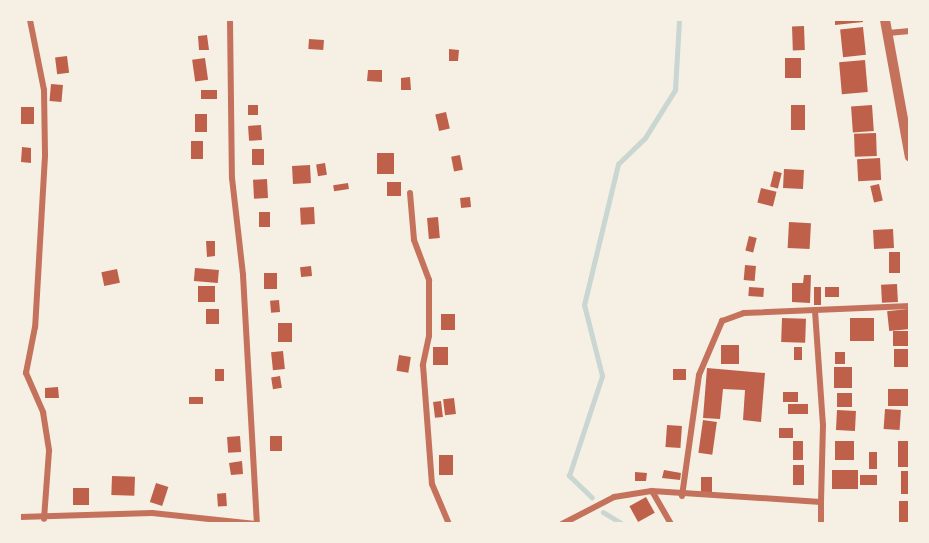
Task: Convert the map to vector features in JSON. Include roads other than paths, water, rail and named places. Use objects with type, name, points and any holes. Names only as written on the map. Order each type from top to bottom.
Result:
[{"type":"street","points":[[30,20],[44,90],[45,156],[34,327],[26,373],[43,412],[49,450],[44,519]]},
{"type":"street","points":[[20,517],[44,519],[152,513],[257,524],[243,275],[232,178],[230,20]]},
{"type":"street","points":[[885,20],[909,157]]},
{"type":"street","points":[[888,33],[909,31]]},
{"type":"street","points":[[410,193],[414,240],[429,280],[429,336],[423,365],[432,484],[449,524]]},
{"type":"street","points":[[682,496],[699,375],[722,321],[731,315],[909,306]]},
{"type":"street","points":[[815,311],[823,424],[821,524]]},
{"type":"street","points":[[562,524],[614,497],[652,491],[682,496],[821,502]]},
{"type":"street","points":[[652,491],[671,524]]},
{"type":"waterway","points":[[592,498],[569,476],[602,376],[584,305],[618,164],[645,138],[675,90],[679,20]]},
{"type":"waterway","points":[[603,512],[623,524]]}]
